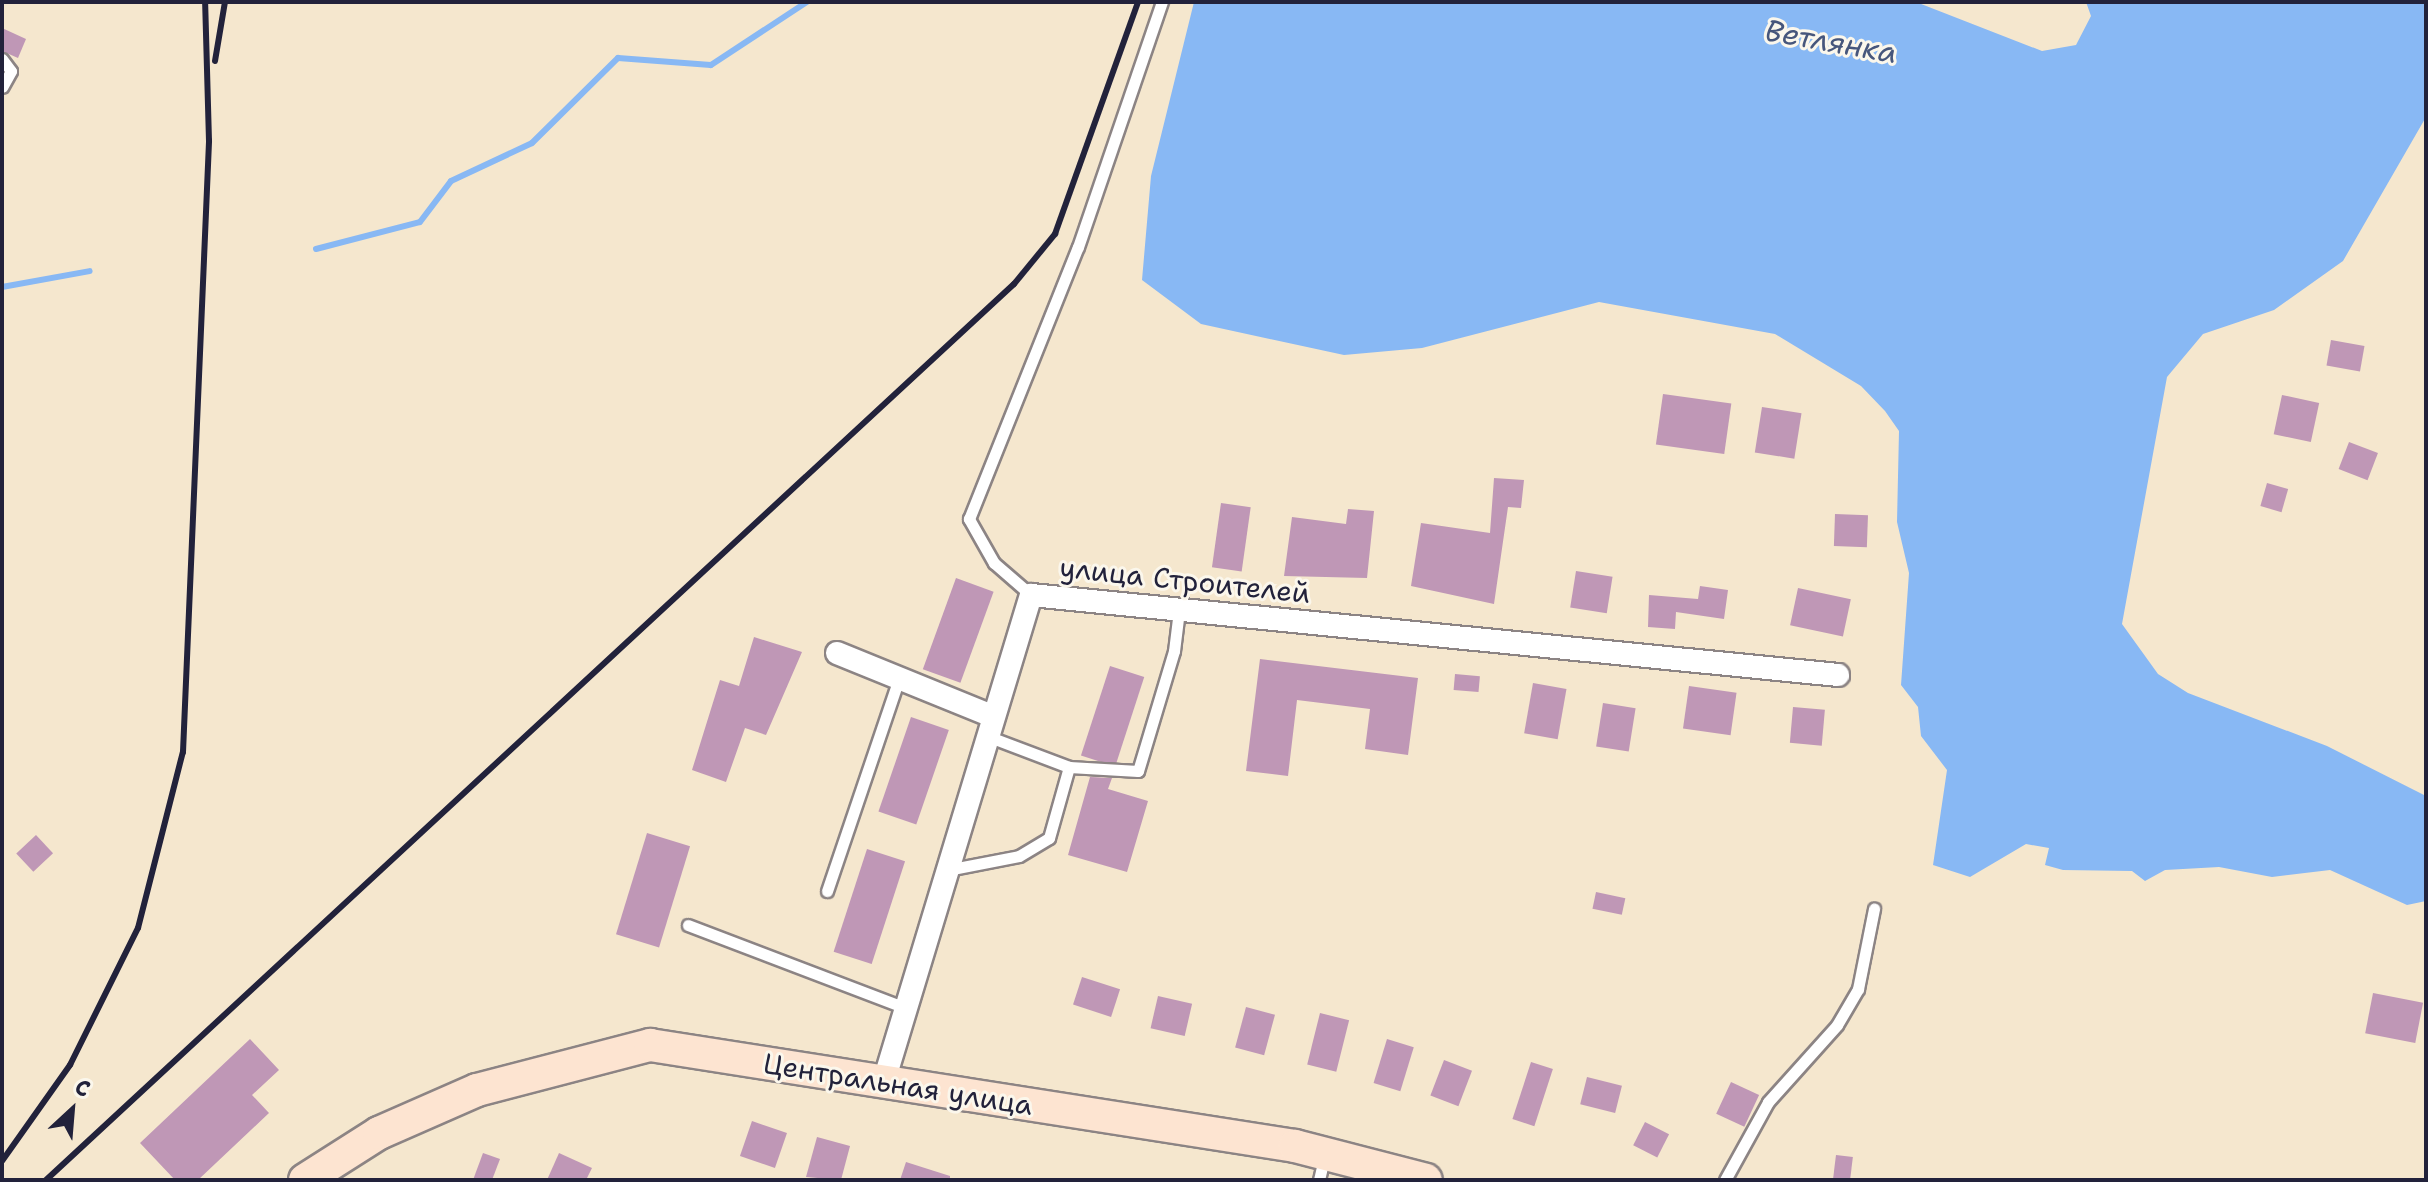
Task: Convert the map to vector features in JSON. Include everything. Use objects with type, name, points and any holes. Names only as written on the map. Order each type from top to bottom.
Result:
[{"type":"main road","name":"Центральная улица","points":[[305,1180],[379,1133],[545,1067],[650,1045],[884,1081],[1322,1167],[1426,1180]]},
{"type":"street","name":"улица Строителей","points":[[884,1081],[1031,595],[1838,675]]},
{"type":"street","points":[[837,653],[899,678],[989,726]]},
{"type":"lane","points":[[1031,595],[994,563],[969,519],[1078,247],[1162,2]]},
{"type":"lane","points":[[2,59],[11,71],[2,87]]},
{"type":"lane","points":[[989,726],[1069,767],[1138,771],[1174,651],[1179,610]]},
{"type":"lane","points":[[827,891],[899,678]]},
{"type":"lane","points":[[946,870],[1019,856],[1049,838],[1069,767]]},
{"type":"lane","points":[[1725,1180],[1768,1102],[1837,1025],[1858,989],[1874,909]]},
{"type":"lane","points":[[688,925],[905,1008]]},
{"type":"water","points":[[1194,2],[1916,2],[2042,51],[2076,45],[2091,16],[2086,2],[2426,2],[2426,117],[2343,261],[2274,310],[2203,334],[2167,377],[2122,624],[2158,674],[2188,693],[2327,746],[2426,796],[2426,901],[2407,905],[2330,870],[2272,877],[2219,867],[2165,870],[2145,881],[2132,871],[2063,870],[2045,865],[2049,848],[2026,844],[1970,877],[1933,865],[1947,770],[1921,736],[1918,707],[1901,685],[1909,573],[1897,522],[1899,431],[1885,411],[1861,386],[1775,334],[1599,302],[1422,348],[1344,355],[1201,324],[1142,280],[1151,176]]},
{"type":"building","points":[[2,28],[26,39],[18,58],[2,51]]},
{"type":"building","points":[[2331,340],[2364,346],[2360,372],[2326,366]]},
{"type":"building","points":[[1663,394],[1731,404],[1724,454],[1656,445]]},
{"type":"building","points":[[2282,395],[2319,403],[2311,442],[2274,434]]},
{"type":"building","points":[[1762,407],[1802,413],[1794,459],[1755,452]]},
{"type":"building","points":[[2349,442],[2378,453],[2368,480],[2339,469]]},
{"type":"building","points":[[1494,478],[1524,480],[1521,508],[1508,507],[1494,604],[1411,586],[1421,523],[1490,533]]},
{"type":"building","points":[[2267,483],[2288,489],[2282,512],[2260,506]]},
{"type":"building","points":[[1221,503],[1251,507],[1242,572],[1212,567]]},
{"type":"building","points":[[1348,509],[1374,511],[1367,578],[1284,576],[1292,517],[1346,524]]},
{"type":"building","points":[[1835,514],[1868,515],[1867,547],[1834,546]]},
{"type":"building","points":[[1576,571],[1613,577],[1607,613],[1570,608]]},
{"type":"building","points":[[956,578],[994,592],[960,683],[923,669]]},
{"type":"building","points":[[1700,586],[1728,590],[1724,619],[1676,612],[1675,629],[1648,627],[1649,595],[1698,599]]},
{"type":"building","points":[[1798,588],[1851,599],[1843,636],[1790,625]]},
{"type":"building","points":[[754,637],[802,652],[766,735],[745,728],[726,782],[692,770],[720,680],[739,686]]},
{"type":"building","points":[[1260,659],[1418,678],[1408,755],[1365,749],[1370,709],[1297,700],[1288,776],[1246,771]]},
{"type":"building","points":[[1110,666],[1144,677],[1115,767],[1081,755]]},
{"type":"building","points":[[1455,674],[1480,676],[1479,692],[1454,690]]},
{"type":"building","points":[[1533,683],[1566,689],[1558,739],[1524,733]]},
{"type":"building","points":[[1689,686],[1737,693],[1731,735],[1683,729]]},
{"type":"building","points":[[1603,703],[1636,708],[1629,752],[1596,746]]},
{"type":"building","points":[[1793,707],[1825,710],[1822,746],[1790,743]]},
{"type":"building","points":[[911,717],[949,730],[916,825],[878,812]]},
{"type":"building","points":[[1090,777],[1112,778],[1108,789],[1148,801],[1127,872],[1068,855]]},
{"type":"building","points":[[647,833],[690,846],[659,948],[616,934]]},
{"type":"building","points":[[36,835],[53,853],[33,872],[16,853]]},
{"type":"building","points":[[867,849],[905,861],[872,964],[834,952]]},
{"type":"building","points":[[1596,892],[1625,898],[1622,915],[1592,909]]},
{"type":"building","points":[[1082,977],[1120,989],[1111,1017],[1073,1005]]},
{"type":"building","points":[[2373,993],[2423,1003],[2415,1043],[2365,1033]]},
{"type":"building","points":[[1158,996],[1192,1004],[1185,1036],[1151,1028]]},
{"type":"building","points":[[1246,1007],[1275,1015],[1264,1055],[1235,1048]]},
{"type":"building","points":[[1320,1013],[1349,1020],[1336,1072],[1307,1064]]},
{"type":"building","points":[[250,1039],[279,1070],[252,1095],[269,1113],[198,1180],[175,1180],[140,1143]]},
{"type":"building","points":[[1387,1039],[1414,1047],[1400,1091],[1374,1083]]},
{"type":"building","points":[[1444,1060],[1472,1071],[1458,1106],[1430,1095]]},
{"type":"building","points":[[1531,1062],[1553,1069],[1534,1126],[1512,1119]]},
{"type":"building","points":[[1587,1077],[1622,1086],[1615,1113],[1580,1104]]},
{"type":"building","points":[[1731,1082],[1759,1095],[1744,1127],[1716,1114]]},
{"type":"building","points":[[752,1121],[787,1133],[775,1168],[740,1156]]},
{"type":"building","points":[[1645,1122],[1669,1134],[1657,1157],[1633,1145]]},
{"type":"building","points":[[817,1137],[850,1146],[841,1180],[806,1177]]},
{"type":"building","points":[[483,1153],[500,1159],[492,1180],[473,1180]]},
{"type":"building","points":[[559,1153],[592,1168],[586,1180],[547,1180]]},
{"type":"building","points":[[1836,1155],[1853,1157],[1850,1180],[1833,1180]]},
{"type":"building","points":[[906,1162],[950,1176],[950,1180],[900,1180]]},
{"type":"waterway","name":"Ветлянка","points":[[316,249],[420,222],[451,181],[532,143],[618,58],[711,65],[807,2]]},
{"type":"waterway","name":"Ветлянка","points":[[2,287],[90,271]]},
{"type":"railway","points":[[2,1161],[70,1065],[138,928],[183,752],[209,141],[205,2]]},
{"type":"railway","points":[[215,61],[225,2]]},
{"type":"railway","points":[[46,1180],[1014,284],[1055,234],[1138,2]]}]
